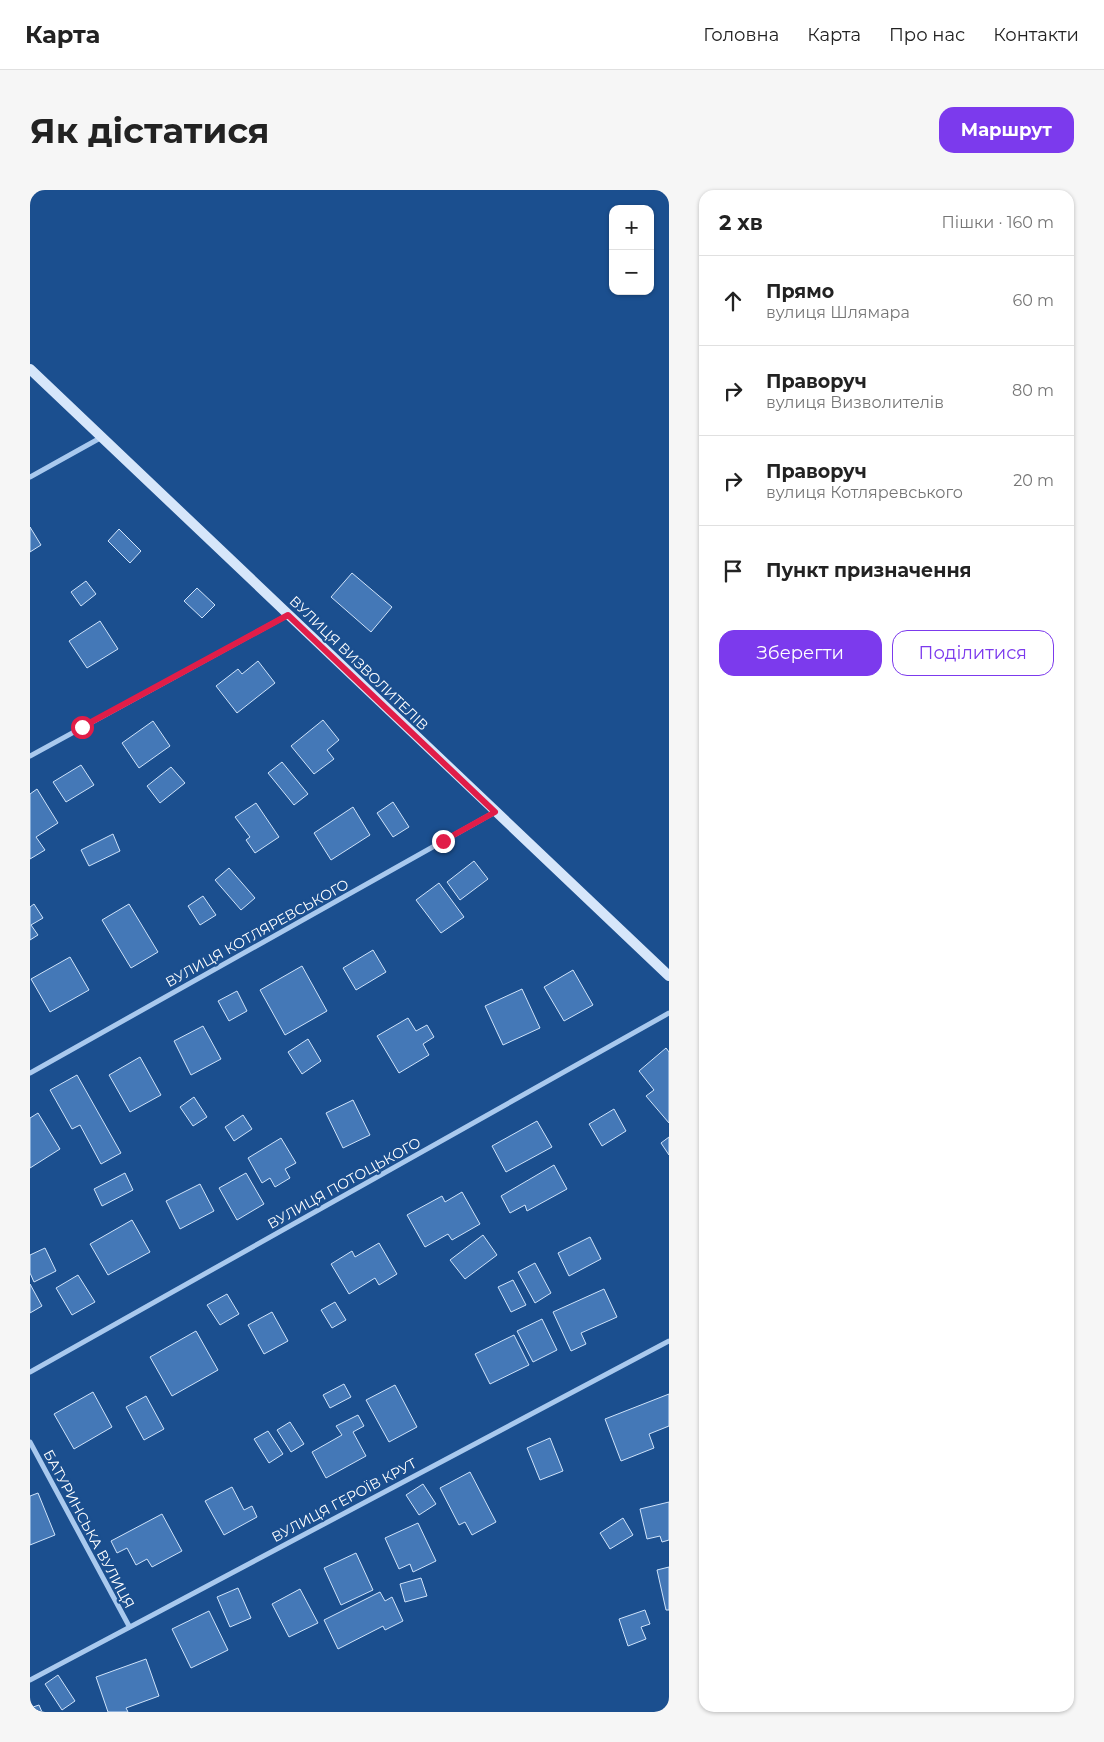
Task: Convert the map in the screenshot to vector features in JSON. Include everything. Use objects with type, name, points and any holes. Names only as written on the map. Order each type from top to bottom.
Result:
[{"type":"main road","name":"ВУЛИЦЯ ВИЗВОЛИТЕЛІВ","points":[[30,369],[669,976]]},
{"type":"street","points":[[30,477],[103,437]]},
{"type":"street","points":[[30,756],[288,615]]},
{"type":"street","name":"ВУЛИЦЯ КОТЛЯРЕВСЬКОГО","points":[[30,1073],[495,812]]},
{"type":"street","name":"ВУЛИЦЯ ПОТОЦЬКОГО","points":[[30,1372],[669,1013]]},
{"type":"street","name":"ВУЛИЦЯ ГЕРОЇВ КРУТ","points":[[30,1680],[669,1341]]},
{"type":"street","name":"БАТУРИНСЬКА ВУЛИЦЯ","points":[[30,1442],[129,1626]]},
{"type":"building","points":[[30,527],[41,545],[30,552]]},
{"type":"building","points":[[119,529],[141,551],[130,563],[108,541]]},
{"type":"building","points":[[352,573],[392,607],[371,632],[331,597]]},
{"type":"building","points":[[86,581],[96,594],[81,606],[71,592]]},
{"type":"building","points":[[197,588],[215,605],[202,618],[184,601]]},
{"type":"building","points":[[100,621],[118,649],[87,668],[69,641]]},
{"type":"building","points":[[258,661],[275,683],[237,713],[216,686],[238,669],[242,674]]},
{"type":"building","points":[[323,720],[339,740],[327,750],[334,759],[314,774],[291,746]]},
{"type":"building","points":[[153,721],[170,746],[139,768],[122,743]]},
{"type":"building","points":[[282,762],[308,794],[294,805],[268,773]]},
{"type":"building","points":[[81,765],[94,785],[66,802],[53,782]]},
{"type":"building","points":[[171,767],[185,783],[160,803],[147,786]]},
{"type":"building","points":[[37,789],[58,823],[36,837],[45,850],[30,859],[30,794]]},
{"type":"building","points":[[393,802],[409,827],[393,837],[377,813]]},
{"type":"building","points":[[256,803],[279,837],[255,853],[246,840],[250,837],[235,817]]},
{"type":"building","points":[[353,807],[370,835],[331,860],[314,833]]},
{"type":"building","points":[[113,834],[120,851],[89,866],[81,850]]},
{"type":"building","points":[[474,861],[488,879],[460,900],[447,882]]},
{"type":"building","points":[[229,868],[255,898],[241,910],[215,880]]},
{"type":"building","points":[[439,883],[464,917],[441,933],[416,900]]},
{"type":"building","points":[[203,896],[216,915],[200,925],[188,906]]},
{"type":"building","points":[[34,904],[43,918],[31,925],[38,935],[30,940],[30,907]]},
{"type":"building","points":[[129,904],[158,952],[131,968],[102,920]]},
{"type":"building","points":[[373,950],[386,972],[356,990],[343,968]]},
{"type":"building","points":[[70,957],[89,990],[50,1012],[31,979]]},
{"type":"building","points":[[302,966],[327,1011],[285,1035],[260,990]]},
{"type":"building","points":[[573,970],[593,1005],[564,1021],[544,987]]},
{"type":"building","points":[[522,989],[540,1028],[503,1045],[485,1006]]},
{"type":"building","points":[[237,991],[247,1011],[229,1021],[218,1001]]},
{"type":"building","points":[[408,1018],[416,1031],[427,1025],[434,1037],[423,1044],[429,1055],[399,1073],[377,1036]]},
{"type":"building","points":[[203,1026],[221,1059],[191,1075],[174,1041]]},
{"type":"building","points":[[308,1039],[321,1061],[302,1074],[288,1052]]},
{"type":"building","points":[[666,1048],[669,1052],[669,1123],[646,1096],[654,1090],[639,1071]]},
{"type":"building","points":[[140,1057],[161,1095],[130,1112],[109,1075]]},
{"type":"building","points":[[77,1075],[121,1153],[101,1164],[80,1125],[72,1129],[50,1090]]},
{"type":"building","points":[[194,1097],[207,1117],[193,1126],[180,1107]]},
{"type":"building","points":[[353,1100],[370,1135],[343,1148],[326,1113]]},
{"type":"building","points":[[614,1109],[626,1131],[602,1146],[589,1124]]},
{"type":"building","points":[[38,1113],[60,1149],[30,1168],[30,1118]]},
{"type":"building","points":[[243,1115],[252,1129],[234,1141],[225,1127]]},
{"type":"building","points":[[537,1121],[552,1147],[506,1172],[492,1146]]},
{"type":"building","points":[[669,1137],[669,1155],[661,1143]]},
{"type":"building","points":[[281,1138],[296,1163],[285,1169],[290,1178],[275,1187],[270,1178],[262,1183],[248,1158]]},
{"type":"building","points":[[554,1165],[567,1189],[527,1211],[525,1205],[510,1213],[501,1196]]},
{"type":"building","points":[[125,1173],[133,1190],[102,1206],[94,1189]]},
{"type":"building","points":[[246,1173],[264,1204],[237,1220],[219,1188]]},
{"type":"building","points":[[200,1184],[214,1211],[180,1229],[166,1201]]},
{"type":"building","points":[[462,1192],[480,1224],[452,1240],[448,1234],[425,1247],[407,1215],[442,1196],[445,1202]]},
{"type":"building","points":[[132,1220],[150,1252],[108,1275],[90,1244]]},
{"type":"building","points":[[483,1235],[497,1255],[465,1279],[450,1260]]},
{"type":"building","points":[[590,1237],[601,1259],[569,1276],[558,1253]]},
{"type":"building","points":[[379,1243],[397,1274],[379,1285],[375,1278],[349,1294],[331,1264],[352,1251],[355,1257]]},
{"type":"building","points":[[45,1248],[56,1271],[34,1282],[30,1273],[30,1255]]},
{"type":"building","points":[[535,1263],[551,1293],[535,1303],[518,1272]]},
{"type":"building","points":[[78,1275],[95,1302],[72,1315],[56,1288]]},
{"type":"building","points":[[513,1280],[526,1305],[511,1312],[498,1287]]},
{"type":"building","points":[[30,1284],[42,1306],[30,1313]]},
{"type":"building","points":[[604,1289],[617,1317],[581,1333],[586,1344],[571,1351],[553,1312]]},
{"type":"building","points":[[227,1294],[239,1314],[220,1325],[207,1305]]},
{"type":"building","points":[[335,1302],[346,1320],[332,1328],[321,1310]]},
{"type":"building","points":[[272,1312],[288,1341],[264,1354],[248,1325]]},
{"type":"building","points":[[542,1319],[557,1350],[533,1362],[517,1331]]},
{"type":"building","points":[[196,1331],[218,1370],[172,1396],[150,1357]]},
{"type":"building","points":[[514,1335],[529,1365],[490,1384],[475,1354]]},
{"type":"building","points":[[344,1384],[351,1397],[330,1408],[323,1395]]},
{"type":"building","points":[[395,1385],[417,1427],[389,1442],[366,1400]]},
{"type":"building","points":[[93,1392],[112,1427],[74,1449],[54,1414]]},
{"type":"building","points":[[669,1394],[669,1426],[649,1434],[654,1448],[621,1461],[605,1419]]},
{"type":"building","points":[[146,1396],[164,1429],[144,1440],[126,1407]]},
{"type":"building","points":[[358,1415],[364,1426],[353,1432],[366,1456],[326,1478],[312,1452],[342,1435],[336,1426]]},
{"type":"building","points":[[290,1422],[304,1444],[291,1452],[277,1430]]},
{"type":"building","points":[[268,1431],[283,1454],[269,1463],[254,1439]]},
{"type":"building","points":[[550,1438],[563,1471],[540,1480],[527,1448]]},
{"type":"building","points":[[470,1472],[496,1522],[472,1535],[465,1522],[459,1525],[440,1488]]},
{"type":"building","points":[[423,1484],[436,1504],[419,1515],[406,1495]]},
{"type":"building","points":[[232,1487],[244,1510],[252,1506],[257,1517],[224,1535],[205,1501]]},
{"type":"building","points":[[38,1493],[55,1535],[30,1545],[30,1496]]},
{"type":"building","points":[[669,1502],[669,1540],[662,1542],[660,1536],[647,1539],[640,1509]]},
{"type":"building","points":[[162,1514],[182,1551],[152,1567],[147,1559],[136,1565],[127,1548],[117,1553],[111,1541]]},
{"type":"building","points":[[623,1518],[633,1535],[610,1549],[600,1533]]},
{"type":"building","points":[[418,1523],[436,1561],[413,1572],[410,1564],[399,1569],[385,1538]]},
{"type":"building","points":[[356,1553],[373,1590],[341,1605],[324,1568]]},
{"type":"building","points":[[669,1567],[669,1610],[666,1610],[657,1570]]},
{"type":"building","points":[[421,1578],[427,1596],[405,1602],[400,1584]]},
{"type":"building","points":[[238,1588],[251,1618],[230,1627],[217,1597]]},
{"type":"building","points":[[300,1589],[318,1623],[289,1637],[272,1604]]},
{"type":"building","points":[[380,1592],[385,1601],[392,1597],[403,1621],[385,1630],[383,1626],[338,1649],[324,1620]]},
{"type":"building","points":[[645,1610],[650,1624],[641,1627],[646,1639],[628,1646],[619,1619]]},
{"type":"building","points":[[209,1611],[228,1650],[191,1668],[172,1629]]},
{"type":"building","points":[[146,1659],[159,1696],[126,1708],[128,1712],[108,1712],[96,1677]]},
{"type":"building","points":[[58,1675],[75,1701],[62,1710],[45,1684]]},
{"type":"building","points":[[39,1705],[42,1712],[30,1712],[30,1708]]},
{"type":"route","points":[[82,727],[288,615],[495,812],[443,841]]}]
